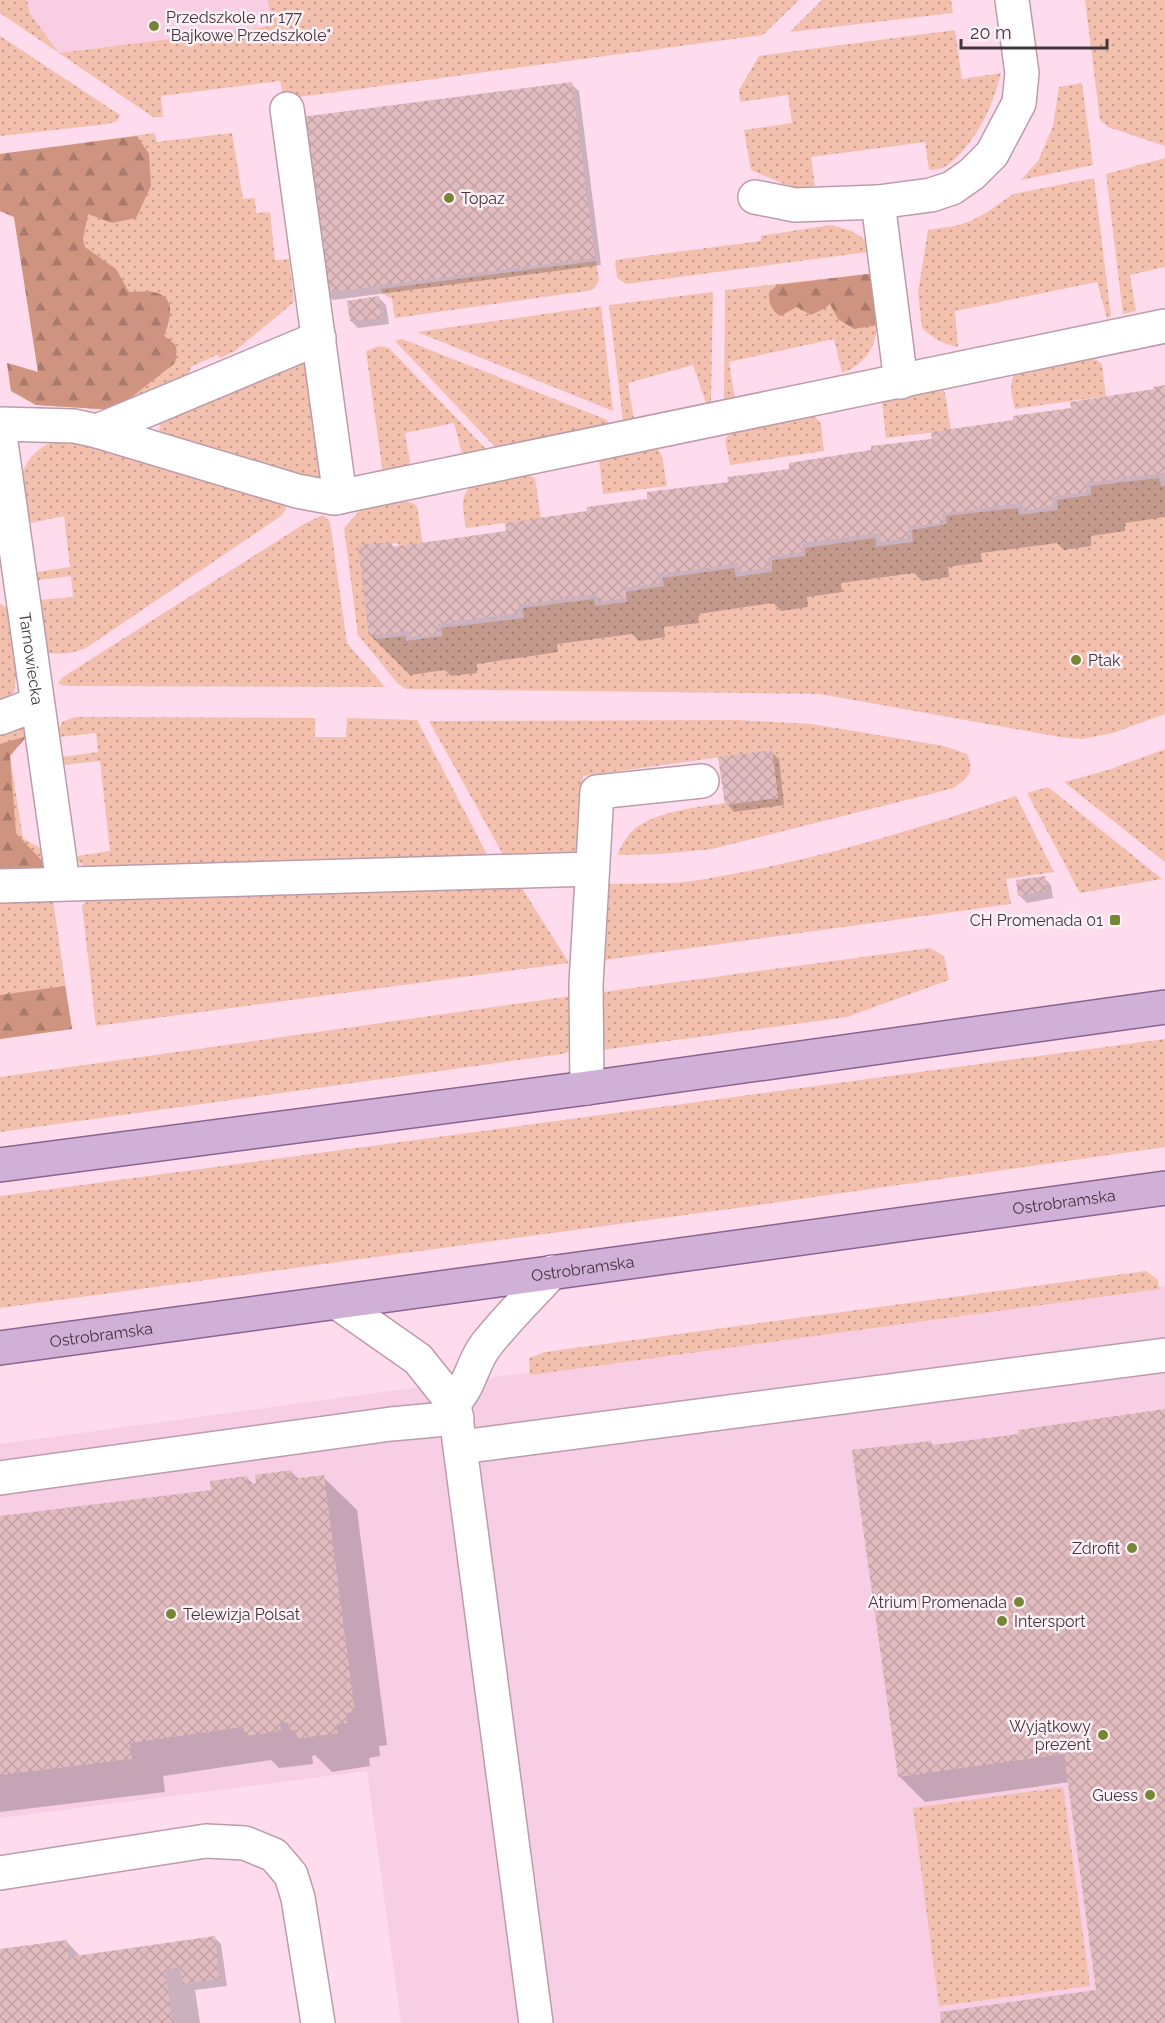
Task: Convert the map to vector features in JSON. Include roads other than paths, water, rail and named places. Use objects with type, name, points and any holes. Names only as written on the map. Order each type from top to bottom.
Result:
[{"type":"main road","points":[[0,1165],[587,1088],[1165,1007]]},
{"type":"main road","name":"Ostrobramska","points":[[0,1348],[1165,1188]]},
{"type":"street","points":[[755,196],[795,205],[878,202],[930,195],[952,188],[972,174],[992,154],[1018,103],[1022,73],[1012,0]]},
{"type":"street","points":[[286,109],[340,496]]},
{"type":"street","points":[[878,202],[901,382]]},
{"type":"street","points":[[0,424],[74,426],[97,430],[297,491],[334,498],[1165,326]]},
{"type":"street","points":[[97,430],[319,338]]},
{"type":"street","name":"Tarnowiecka","points":[[0,435],[10,586],[37,704],[63,883]]},
{"type":"street","points":[[0,718],[37,704]]},
{"type":"street","points":[[587,1088],[586,978],[597,792],[702,781]]},
{"type":"street","points":[[0,886],[592,870]]},
{"type":"street","points":[[458,1423],[465,1389],[474,1364],[485,1346],[552,1272]]},
{"type":"street","points":[[338,1303],[418,1359],[446,1394],[458,1423],[536,2023]]},
{"type":"street","points":[[0,1478],[391,1424],[458,1423],[1165,1355]]},
{"type":"street","points":[[0,1873],[206,1841],[245,1843],[274,1856],[291,1875],[298,1898],[318,2023]]},
{"type":"place","name":"Przedszkole nr 177 \"Bajkowe Przedszkole\"","points":[[154,26]]},
{"type":"place","name":"Topaz","points":[[449,198]]},
{"type":"place","name":"Ptak","points":[[1076,660]]},
{"type":"place","name":"CH Promenada 01","points":[[1115,920]]},
{"type":"place","name":"Zdrofit","points":[[1132,1548]]},
{"type":"place","name":"Atrium Promenada","points":[[1019,1602]]},
{"type":"place","name":"Telewizja Polsat","points":[[171,1614]]},
{"type":"place","name":"Intersport","points":[[1002,1621]]},
{"type":"place","name":"Wyjątkowy prezent","points":[[1103,1735]]},
{"type":"place","name":"Guess","points":[[1150,1795]]}]
